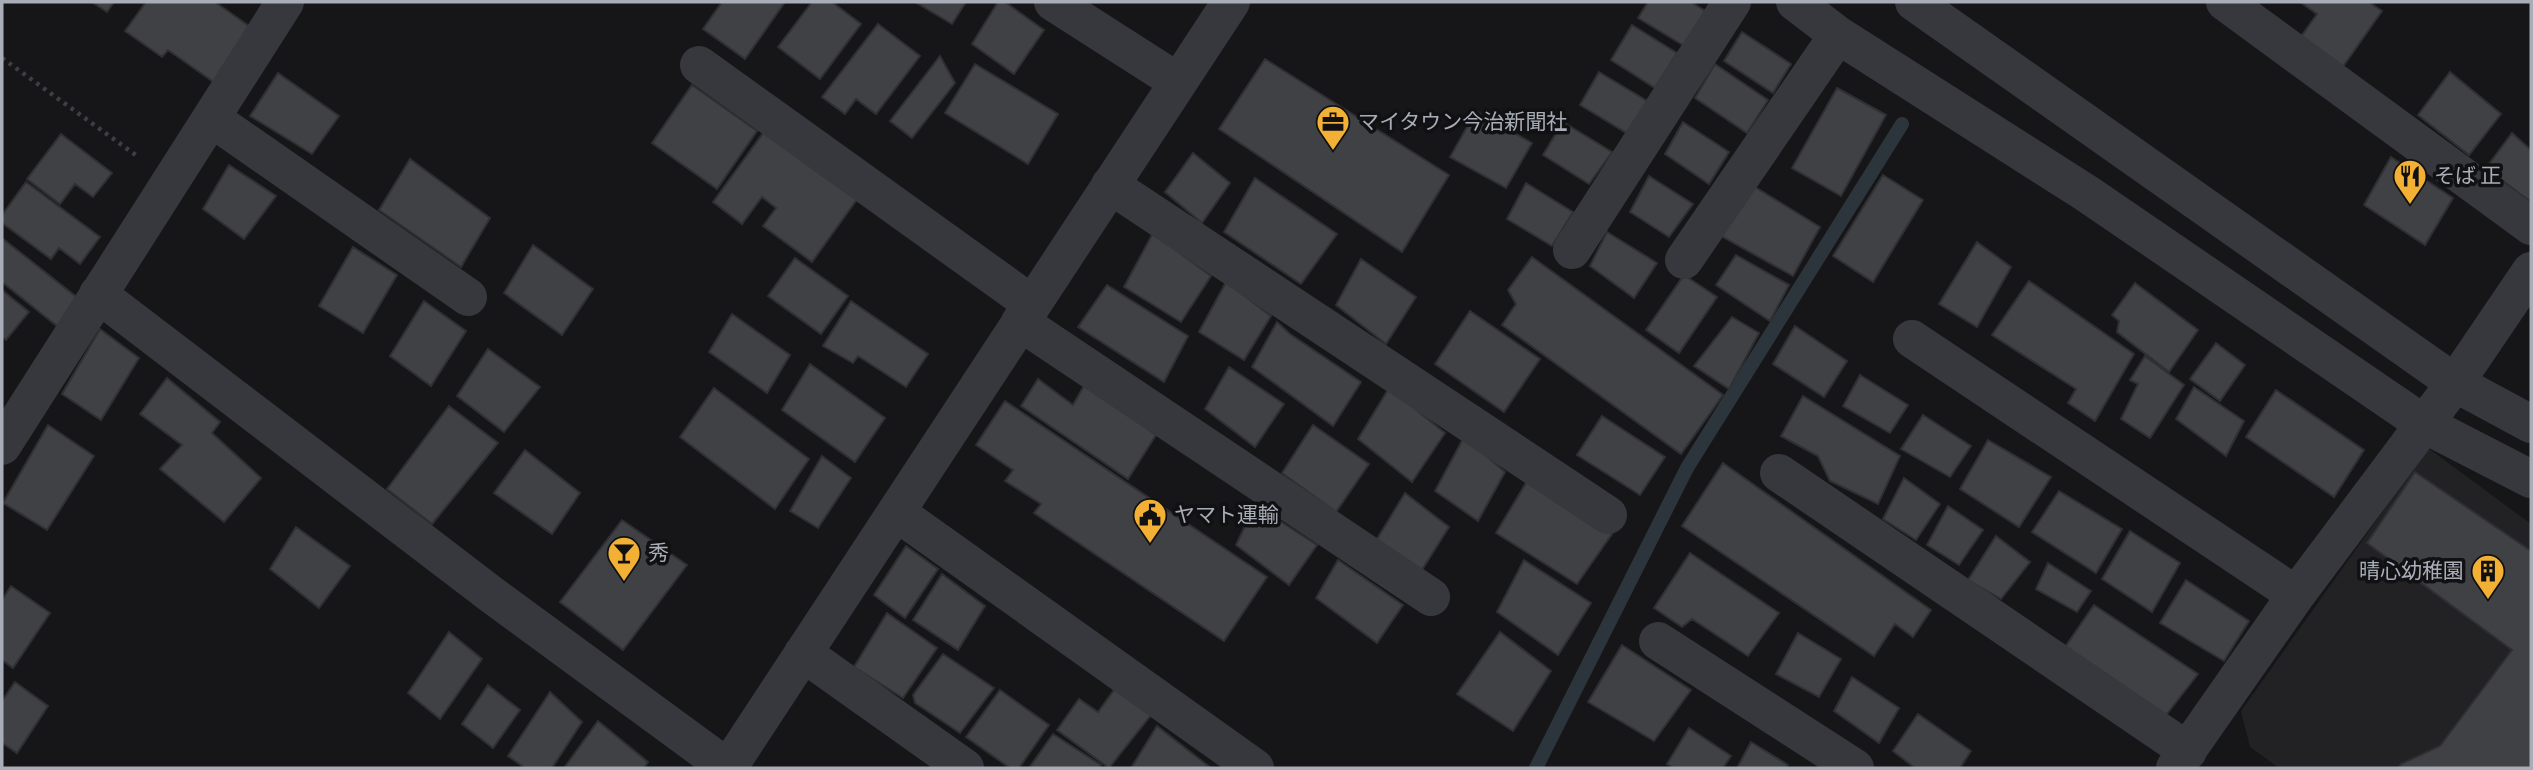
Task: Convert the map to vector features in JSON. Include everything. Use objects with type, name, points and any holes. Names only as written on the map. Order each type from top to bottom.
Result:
[{"type":"street","points":[[2,446],[285,2]]},
{"type":"street","points":[[1053,2],[1178,82]]},
{"type":"street","points":[[99,294],[492,595],[728,768],[1230,2]]},
{"type":"street","points":[[1572,250],[1732,2]]},
{"type":"street","points":[[1795,2],[1838,35],[2085,193],[2424,424],[2531,479]]},
{"type":"street","points":[[1914,2],[2455,383],[2531,424]]},
{"type":"street","points":[[2225,2],[2531,226]]},
{"type":"street","points":[[1684,260],[1838,35]]},
{"type":"street","points":[[699,65],[1026,313],[1431,597]]},
{"type":"street","points":[[211,118],[468,297]]},
{"type":"street","points":[[1110,185],[1608,515]]},
{"type":"street","points":[[1779,473],[2181,759],[2296,595],[2455,383],[2531,271]]},
{"type":"street","points":[[1912,339],[2296,595]]},
{"type":"street","points":[[896,512],[1255,768]]},
{"type":"street","points":[[1658,641],[1855,768]]},
{"type":"street","points":[[803,653],[965,768]]},
{"type":"path","points":[[2,58],[171,181]]},
{"type":"shaded area","points":[[2428,448],[2531,524],[2531,768],[2279,768],[2250,747],[2241,711]]},
{"type":"building","points":[[92,2],[114,2],[107,12]]},
{"type":"building","points":[[146,2],[215,2],[256,31],[218,85],[168,50],[162,57],[125,31]]},
{"type":"building","points":[[722,2],[785,2],[745,59],[703,29]]},
{"type":"building","points":[[812,2],[832,2],[861,24],[820,79],[778,47]]},
{"type":"building","points":[[915,2],[966,2],[952,24]]},
{"type":"building","points":[[998,2],[1005,2],[1044,30],[1014,74],[972,44]]},
{"type":"building","points":[[1648,2],[1691,2],[1707,12],[1686,47],[1638,18]]},
{"type":"building","points":[[2300,2],[2369,2],[2382,11],[2342,68],[2300,38],[2317,14]]},
{"type":"building","points":[[878,24],[920,56],[876,114],[856,99],[845,114],[822,97]]},
{"type":"building","points":[[1632,25],[1677,53],[1655,88],[1611,60]]},
{"type":"building","points":[[1742,32],[1791,64],[1773,93],[1724,61]]},
{"type":"building","points":[[940,56],[955,83],[912,138],[890,121]]},
{"type":"building","name":"マイタウン今治新聞社","points":[[1265,59],[1449,175],[1402,252],[1219,129]]},
{"type":"building","points":[[975,64],[1058,114],[1028,164],[945,113]]},
{"type":"building","points":[[1715,64],[1768,100],[1747,133],[1695,98]]},
{"type":"building","points":[[1599,72],[1649,102],[1630,135],[1580,105]]},
{"type":"building","points":[[2450,72],[2501,114],[2469,155],[2418,115]]},
{"type":"building","points":[[278,73],[339,116],[312,154],[250,116]]},
{"type":"building","points":[[692,85],[757,131],[717,189],[652,143]]},
{"type":"building","points":[[1837,88],[1886,115],[1841,196],[1792,168]]},
{"type":"building","points":[[1476,111],[1532,143],[1506,188],[1450,157]]},
{"type":"building","points":[[1563,122],[1612,152],[1589,184],[1543,155]]},
{"type":"building","points":[[1683,122],[1729,152],[1709,184],[1665,154]]},
{"type":"building","points":[[766,129],[858,198],[812,262],[763,226],[776,208],[762,197],[742,224],[713,202]]},
{"type":"building","points":[[2512,133],[2531,150],[2531,202],[2486,168]]},
{"type":"building","points":[[61,134],[112,173],[93,197],[75,184],[60,204],[27,179]]},
{"type":"building","points":[[1193,153],[1230,183],[1202,223],[1165,192]]},
{"type":"building","points":[[2391,157],[2453,198],[2425,245],[2364,205]]},
{"type":"building","points":[[410,159],[490,218],[461,267],[379,210]]},
{"type":"building","points":[[229,165],[276,196],[244,239],[203,209]]},
{"type":"building","points":[[1883,175],[1923,200],[1873,282],[1833,256]]},
{"type":"building","points":[[1649,176],[1693,204],[1669,237],[1630,212]]},
{"type":"building","points":[[1255,178],[1337,234],[1301,284],[1224,232]]},
{"type":"building","points":[[26,182],[100,237],[80,264],[59,248],[51,259],[2,223],[2,215]]},
{"type":"building","points":[[1526,183],[1573,212],[1552,246],[1507,219]]},
{"type":"building","points":[[1755,187],[1820,227],[1793,276],[1721,236]]},
{"type":"building","points":[[1607,232],[1657,263],[1634,298],[1590,266]]},
{"type":"building","points":[[1153,233],[1211,276],[1181,322],[1124,287]]},
{"type":"building","points":[[2,238],[79,299],[57,326],[2,282]]},
{"type":"building","points":[[1977,242],[2011,267],[1977,327],[1939,304]]},
{"type":"building","points":[[533,245],[593,289],[562,335],[504,293]]},
{"type":"building","points":[[353,247],[397,275],[363,333],[319,306]]},
{"type":"building","points":[[1736,255],[1789,285],[1770,321],[1716,285]]},
{"type":"building","points":[[1532,257],[1723,395],[1681,454],[1502,325],[1516,304],[1508,290]]},
{"type":"building","points":[[795,258],[848,296],[821,334],[768,296]]},
{"type":"building","points":[[1361,259],[1416,297],[1386,344],[1336,305]]},
{"type":"building","points":[[1684,275],[1717,297],[1679,353],[1646,330]]},
{"type":"building","points":[[2029,281],[2134,354],[2095,421],[2068,403],[2076,389],[1992,335]]},
{"type":"building","points":[[1226,282],[1271,316],[1244,360],[1199,332]]},
{"type":"building","points":[[2135,283],[2198,330],[2169,372],[2117,332],[2119,321],[2112,315]]},
{"type":"building","points":[[1107,285],[1188,336],[1164,382],[1078,327]]},
{"type":"building","points":[[2,290],[29,312],[6,340],[2,337]]},
{"type":"building","points":[[424,301],[466,331],[431,386],[390,356]]},
{"type":"building","points":[[851,301],[928,354],[906,387],[858,356],[853,363],[823,346]]},
{"type":"building","points":[[1470,311],[1540,359],[1504,412],[1435,364]]},
{"type":"building","points":[[732,314],[790,355],[767,393],[709,352]]},
{"type":"building","points":[[1732,317],[1759,333],[1729,389],[1694,366]]},
{"type":"building","points":[[1277,322],[1290,334],[1361,382],[1333,426],[1252,367]]},
{"type":"building","points":[[1795,326],[1847,361],[1824,397],[1773,364]]},
{"type":"building","points":[[100,329],[139,358],[101,420],[62,394]]},
{"type":"building","points":[[2216,343],[2245,365],[2220,401],[2190,379]]},
{"type":"building","points":[[488,349],[540,387],[504,432],[457,396]]},
{"type":"building","points":[[2145,356],[2184,385],[2150,438],[2121,419],[2138,384],[2130,380]]},
{"type":"building","points":[[810,364],[885,418],[855,462],[782,410]]},
{"type":"building","points":[[1229,367],[1284,404],[1255,447],[1205,409]]},
{"type":"building","points":[[1860,375],[1908,405],[1890,433],[1843,406]]},
{"type":"building","points":[[167,378],[220,422],[212,433],[261,478],[224,522],[160,469],[182,445],[140,414]]},
{"type":"building","points":[[1038,379],[1073,405],[1085,384],[1156,435],[1128,479],[1021,406]]},
{"type":"building","points":[[2194,387],[2244,421],[2226,456],[2176,419]]},
{"type":"building","points":[[714,388],[809,459],[775,509],[680,437]]},
{"type":"building","points":[[1389,388],[1445,433],[1412,482],[1358,439]]},
{"type":"building","points":[[2276,390],[2364,450],[2334,497],[2246,437]]},
{"type":"building","points":[[1803,396],[1900,456],[1878,504],[1830,481],[1818,456],[1781,436]]},
{"type":"building","name":"ヤマト運輸","points":[[1005,401],[1267,577],[1224,641],[1034,513],[1041,504],[1005,481],[1013,470],[976,445]]},
{"type":"building","points":[[449,406],[498,443],[432,524],[387,489]]},
{"type":"building","points":[[1923,415],[1971,446],[1950,477],[1901,449]]},
{"type":"building","points":[[1602,416],[1665,457],[1640,495],[1577,455]]},
{"type":"building","points":[[48,425],[94,456],[47,530],[3,503]]},
{"type":"building","points":[[1313,425],[1369,464],[1336,512],[1282,473]]},
{"type":"building","points":[[1464,437],[1505,472],[1478,521],[1435,491]]},
{"type":"building","points":[[1988,440],[2051,477],[2019,527],[1960,489]]},
{"type":"building","points":[[525,450],[580,493],[552,534],[494,493]]},
{"type":"building","points":[[822,456],[851,478],[818,528],[790,511]]},
{"type":"building","points":[[1723,463],[1931,610],[1913,637],[1895,624],[1874,656],[1682,526]]},
{"type":"building","name":"晴心幼稚園","points":[[2415,472],[2531,551],[2531,768],[2398,768],[2401,764],[2440,746],[2512,650],[2367,543]]},
{"type":"building","points":[[1529,478],[1612,534],[1577,584],[1496,533]]},
{"type":"building","points":[[1904,478],[1940,504],[1916,540],[1883,519]]},
{"type":"building","points":[[2059,491],[2122,529],[2096,573],[2032,532]]},
{"type":"building","points":[[1405,493],[1449,527],[1420,573],[1377,539]]},
{"type":"building","points":[[1255,505],[1317,545],[1289,585],[1236,545]]},
{"type":"building","points":[[1948,506],[1983,530],[1959,565],[1927,545]]},
{"type":"building","name":"秀","points":[[622,520],[687,565],[623,650],[560,602]]},
{"type":"building","points":[[296,527],[350,566],[319,608],[270,569]]},
{"type":"building","points":[[2130,531],[2180,563],[2152,612],[2102,579]]},
{"type":"building","points":[[1996,536],[2030,562],[2001,599],[1968,580]]},
{"type":"building","points":[[906,546],[938,569],[905,618],[874,595]]},
{"type":"building","points":[[1690,553],[1779,613],[1748,656],[1692,619],[1682,627],[1654,608]]},
{"type":"building","points":[[1338,560],[1403,605],[1377,643],[1316,598]]},
{"type":"building","points":[[1524,560],[1591,603],[1558,655],[1497,612]]},
{"type":"building","points":[[2048,563],[2091,591],[2077,612],[2036,589]]},
{"type":"building","points":[[942,574],[985,606],[958,650],[913,620]]},
{"type":"building","points":[[2186,580],[2249,621],[2224,661],[2160,623]]},
{"type":"building","points":[[11,586],[50,613],[13,668],[2,660],[2,600]]},
{"type":"building","points":[[2094,605],[2198,674],[2163,719],[2063,650]]},
{"type":"building","points":[[887,613],[937,648],[903,698],[854,667]]},
{"type":"building","points":[[449,632],[482,659],[440,719],[408,693]]},
{"type":"building","points":[[1500,632],[1551,671],[1513,731],[1457,694]]},
{"type":"building","points":[[1798,633],[1841,659],[1819,697],[1776,674]]},
{"type":"building","points":[[1622,645],[1691,690],[1654,741],[1588,702]]},
{"type":"building","points":[[943,654],[994,688],[960,733],[915,703],[913,695]]},
{"type":"building","points":[[1852,677],[1899,708],[1879,743],[1834,711]]},
{"type":"building","points":[[15,682],[48,706],[17,753],[2,743],[2,701]]},
{"type":"building","points":[[1119,683],[1155,710],[1109,768],[1057,730],[1079,699],[1098,712]]},
{"type":"building","points":[[488,685],[520,710],[493,748],[462,724]]},
{"type":"building","points":[[1000,690],[1049,725],[1019,768],[1010,768],[966,737]]},
{"type":"building","points":[[550,692],[582,722],[552,768],[525,768],[508,756]]},
{"type":"building","points":[[1918,714],[1971,751],[1960,768],[1915,768],[1893,751]]},
{"type":"building","points":[[598,721],[648,762],[644,768],[564,768]]},
{"type":"building","points":[[1157,726],[1211,768],[1131,768]]},
{"type":"building","points":[[1689,728],[1731,756],[1723,768],[1674,768],[1667,764]]},
{"type":"building","points":[[1053,734],[1101,765],[1099,768],[1029,768]]},
{"type":"building","points":[[1751,742],[1788,765],[1786,768],[1737,768]]},
{"type":"waterway","points":[[1536,768],[1687,468],[1902,124]]},
{"type":"place","name":"マイタウン今治新聞社","points":[[1333,152]]},
{"type":"place","name":"そば 正","points":[[2410,206]]},
{"type":"place","name":"ヤマト運輸","points":[[1150,545]]},
{"type":"place","name":"秀","points":[[624,583]]},
{"type":"place","name":"晴心幼稚園","points":[[2488,601]]}]
